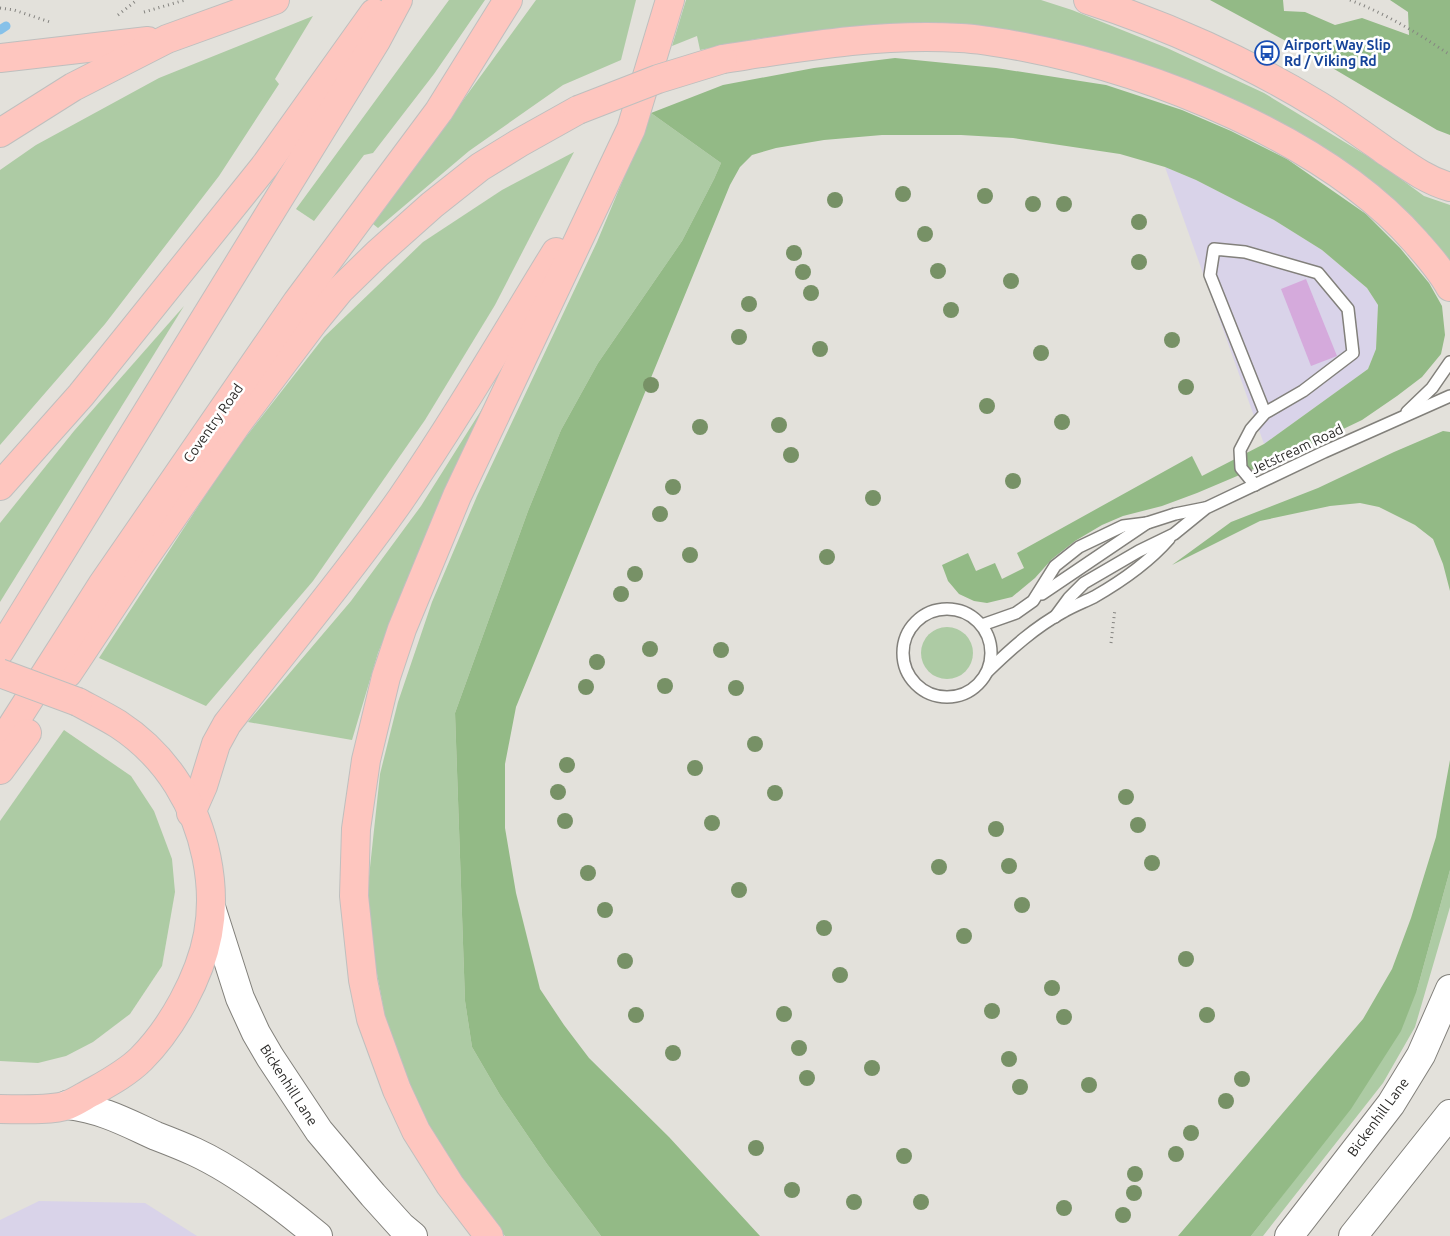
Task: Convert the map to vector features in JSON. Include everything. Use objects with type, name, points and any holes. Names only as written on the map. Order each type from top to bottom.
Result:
[{"type":"highway","points":[[0,133],[73,86],[167,39],[275,0]]},
{"type":"highway","points":[[0,486],[81,395],[258,174],[383,0]]},
{"type":"highway","points":[[0,651],[376,41],[398,0]]},
{"type":"highway","name":"Coventry Road","points":[[0,745],[102,585],[297,302],[439,111],[508,0]]},
{"type":"highway","points":[[489,1236],[450,1185],[416,1131],[396,1090],[371,1019],[363,980],[355,905],[354,860],[356,829],[368,753],[386,677],[402,629],[457,496],[631,129],[670,0]]},
{"type":"highway","points":[[1088,0],[1186,37],[1256,71],[1319,105],[1411,168],[1438,183],[1450,186]]},
{"type":"highway","points":[[0,770],[31,729],[141,563],[237,424],[340,290],[398,236],[480,167],[578,110],[658,79],[723,59],[831,42],[905,38],[961,38],[1083,60],[1145,79],[1221,109],[1303,151],[1378,204],[1408,233],[1441,270],[1450,287]]},
{"type":"highway","points":[[0,58],[167,39]]},
{"type":"highway","points":[[191,813],[203,786],[216,744],[227,724],[349,569],[400,499],[482,373],[631,129]]},
{"type":"highway","points":[[0,673],[78,702],[118,724],[154,754],[179,786],[205,848],[211,907],[208,935],[201,959],[184,998],[171,1023],[140,1060],[113,1080],[66,1105],[4,1111]]},
{"type":"main road","name":"Bickenhill Lane","points":[[211,907],[240,998],[270,1057],[319,1131],[373,1195],[401,1226],[413,1236]]},
{"type":"main road","name":"Bickenhill Lane","points":[[1289,1236],[1391,1104],[1421,1055],[1450,989]]},
{"type":"main road","points":[[66,1105],[88,1108],[108,1114],[196,1152],[264,1195],[318,1236]]},
{"type":"main road","points":[[1353,1236],[1450,1114]]},
{"type":"lane","points":[[1255,485],[1241,468],[1240,450],[1251,429],[1265,414],[1303,391],[1354,353],[1348,309],[1318,273],[1245,252],[1214,249],[1210,275],[1265,414]]},
{"type":"lane","name":"Jetstream Road","points":[[1401,419],[1432,388],[1450,362]]},
{"type":"lane","name":"Jetstream Road","points":[[1206,508],[1324,452],[1450,396]]},
{"type":"lane","points":[[1032,601],[1055,566],[1079,547],[1122,526],[1148,522],[1206,508]]},
{"type":"lane","points":[[988,671],[991,663],[991,646],[988,635],[982,624],[967,613],[951,608],[936,610],[921,617],[912,624],[902,649],[903,663],[914,683],[924,692],[938,697],[953,698],[967,693],[979,684],[988,671],[1016,645],[1055,617],[1125,578],[1152,558],[1174,534],[1206,508]]},
{"type":"lane","points":[[982,624],[1016,613],[1052,586],[1148,522]]},
{"type":"lane","points":[[1055,617],[1069,598],[1084,583],[1139,551],[1174,534]]},
{"type":"path","points":[[1350,0],[1373,8],[1450,55]]},
{"type":"path","points":[[0,8],[14,10],[58,25]]},
{"type":"path","points":[[1111,643],[1115,606]]},
{"type":"shaded area","points":[[1165,167],[1196,180],[1274,220],[1322,250],[1367,288],[1378,305],[1376,349],[1368,369],[1264,444]]},
{"type":"shaded area","points":[[39,1201],[145,1203],[197,1236],[0,1236],[0,1220]]},
{"type":"green space","points":[[449,0],[485,0],[434,74],[373,153],[364,155],[314,221],[296,209]]},
{"type":"green space","points":[[536,0],[636,0],[621,60],[563,85],[469,151],[378,228],[373,224]]},
{"type":"green space","points":[[686,0],[1041,0],[1072,10],[1167,48],[1264,93],[1379,163],[1424,196],[1450,205],[1450,261],[1420,227],[1383,191],[1302,139],[918,25],[838,28],[756,39],[700,50],[697,36],[672,46]]},
{"type":"green space","points":[[1210,0],[1283,0],[1284,11],[1305,12],[1335,25],[1362,18],[1409,35],[1408,12],[1390,0],[1450,0],[1450,135],[1437,130],[1297,47]]},
{"type":"green space","points":[[313,16],[275,79],[279,84],[219,176],[105,324],[0,445],[0,170],[36,145],[159,78]]},
{"type":"green space","points":[[895,58],[996,68],[1106,85],[1182,110],[1231,131],[1287,159],[1366,214],[1400,248],[1429,283],[1442,306],[1445,335],[1441,354],[1422,377],[1362,420],[1310,445],[1197,493],[1162,506],[1123,516],[1102,525],[1075,541],[1052,559],[1035,578],[1012,597],[987,603],[974,601],[959,594],[948,581],[942,565],[968,553],[976,571],[995,563],[1002,579],[1024,568],[1017,553],[1192,456],[1202,476],[1264,444],[1368,369],[1376,349],[1378,305],[1367,288],[1322,250],[1274,220],[1196,180],[1165,167],[1120,154],[1013,138],[961,135],[882,135],[824,140],[776,148],[752,155],[740,167],[730,185],[516,707],[505,764],[505,828],[516,893],[540,989],[589,1058],[669,1137],[760,1236],[601,1236],[547,1164],[500,1095],[472,1047],[465,1001],[455,713],[528,511],[561,430],[598,363],[682,241],[721,163],[651,113],[723,85],[814,68]]},
{"type":"green space","points":[[651,113],[721,163],[682,241],[598,363],[561,430],[528,511],[455,713],[465,1001],[472,1047],[500,1095],[547,1164],[601,1236],[505,1236],[478,1205],[436,1146],[405,1075],[385,1016],[370,937],[368,886],[380,774],[398,702],[432,602],[477,496],[597,242]]},
{"type":"green space","points":[[574,152],[495,305],[425,420],[313,581],[206,706],[99,658],[231,456],[324,337],[423,242],[502,190]]},
{"type":"green space","points":[[184,306],[0,602],[0,523],[74,431]]},
{"type":"green space","points":[[499,382],[425,537],[378,653],[352,740],[248,722],[351,601],[421,506]]},
{"type":"green space","points":[[1443,431],[1450,432],[1450,591],[1443,564],[1433,539],[1415,525],[1379,507],[1360,503],[1330,506],[1260,521],[1172,565],[1231,522],[1318,488]]},
{"type":"green space","points":[[947,627],[957,629],[965,635],[971,643],[973,653],[971,663],[965,671],[957,677],[947,679],[937,677],[929,671],[923,663],[921,653],[923,643],[929,635],[937,629]]},
{"type":"green space","points":[[64,730],[131,776],[154,811],[172,859],[175,892],[162,966],[130,1014],[93,1042],[66,1056],[38,1063],[0,1061],[0,821]]},
{"type":"green space","points":[[1450,760],[1450,870],[1417,990],[1401,1031],[1351,1109],[1251,1236],[1178,1236],[1363,1019],[1392,969],[1411,918],[1436,837]]},
{"type":"green space","points":[[1450,870],[1450,907],[1415,1027],[1383,1083],[1263,1236],[1251,1236],[1289,1187],[1417,990]]},
{"type":"building","points":[[1306,279],[1337,356],[1311,366],[1281,289]]},
{"type":"waterway","points":[[0,30],[6,26]]},
{"type":"place","name":"Airport Way Slip Rd / Viking Rd","points":[[1267,53]]}]
